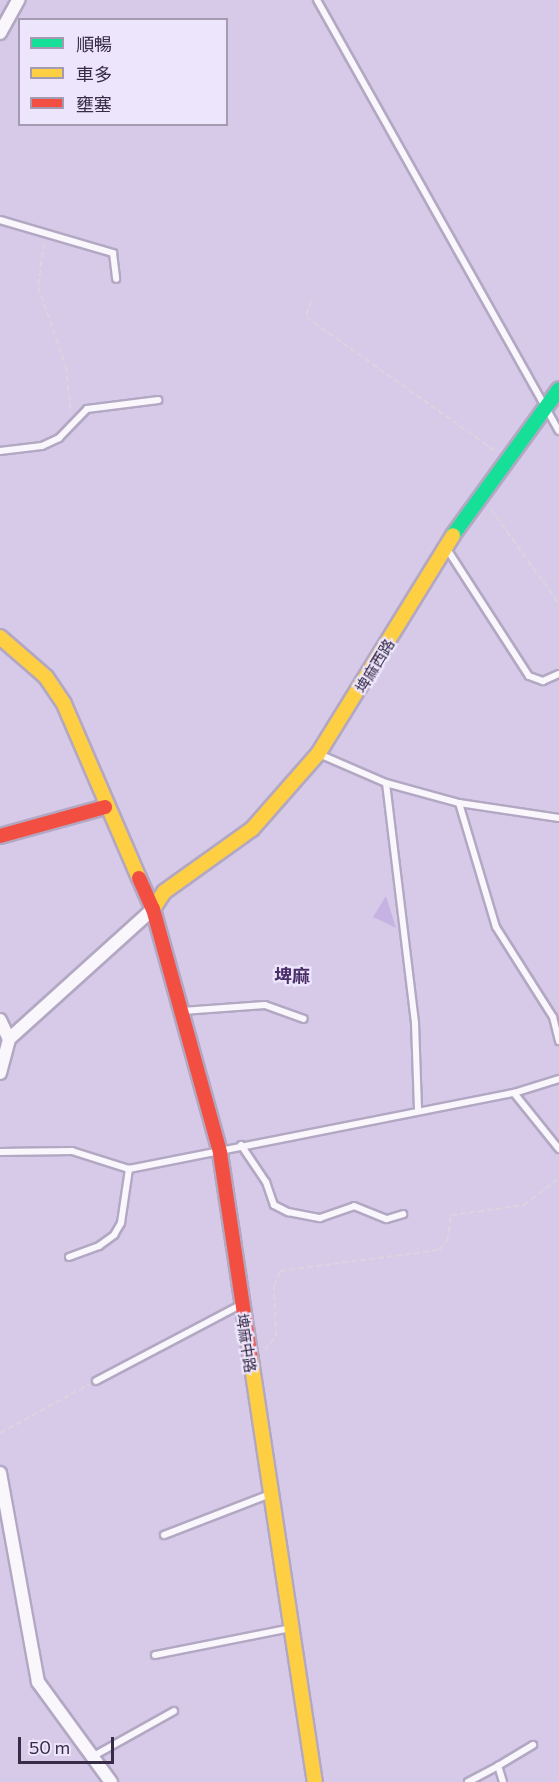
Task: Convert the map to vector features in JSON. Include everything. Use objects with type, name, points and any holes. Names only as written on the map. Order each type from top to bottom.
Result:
[{"type":"street","points":[[0,33],[18,0]]},
{"type":"street","name":"埤麻西路","points":[[153,909],[164,892],[252,829],[318,754],[445,546],[505,458],[559,389]]},
{"type":"street","name":"埤麻中路","points":[[0,638],[46,676],[64,704],[105,807],[153,909],[220,1153],[248,1358],[315,1782]]},
{"type":"street","points":[[0,836],[105,807]]},
{"type":"street","points":[[0,1073],[9,1039],[153,909]]},
{"type":"street","points":[[0,1020],[9,1039]]},
{"type":"street","points":[[0,1473],[38,1682],[91,1758],[111,1782]]},
{"type":"lane","points":[[317,0],[559,432]]},
{"type":"lane","points":[[0,220],[113,253],[116,279]]},
{"type":"lane","points":[[0,451],[42,446],[59,438],[87,409],[158,400]]},
{"type":"lane","points":[[445,546],[529,676],[543,681],[559,674]]},
{"type":"lane","points":[[318,754],[386,783],[459,803],[559,818]]},
{"type":"lane","points":[[386,783],[415,1023],[418,1109]]},
{"type":"lane","points":[[459,803],[496,927],[553,1017],[559,1041]]},
{"type":"lane","points":[[181,1011],[265,1005],[304,1019]]},
{"type":"lane","points":[[0,1152],[72,1151],[129,1169],[220,1153],[240,1145],[418,1109],[514,1093],[559,1079]]},
{"type":"lane","points":[[514,1093],[559,1149]]},
{"type":"lane","points":[[240,1145],[266,1182],[274,1206],[288,1212],[320,1218],[354,1206],[387,1219],[403,1214]]},
{"type":"lane","points":[[69,1257],[99,1246],[114,1234],[121,1222],[129,1169]]},
{"type":"lane","points":[[96,1381],[240,1305]]},
{"type":"lane","points":[[164,1535],[271,1493]]},
{"type":"lane","points":[[155,1654],[292,1628]]},
{"type":"lane","points":[[91,1758],[174,1711]]},
{"type":"lane","points":[[468,1782],[532,1745]]},
{"type":"lane","points":[[498,1766],[503,1782]]},
{"type":"path","points":[[45,234],[38,287],[66,367],[73,422]]},
{"type":"path","points":[[311,301],[306,317],[505,458]]},
{"type":"path","points":[[480,497],[518,541],[559,604]]},
{"type":"path","points":[[248,1358],[274,1345],[274,1286],[280,1271],[439,1250],[447,1241],[451,1215],[524,1205],[559,1178]]},
{"type":"path","points":[[0,1434],[96,1381]]},
{"type":"shaded area","points":[[386,896],[396,928],[373,917]]},
{"type":"traffic: fast","points":[[453,535],[559,389]]},
{"type":"traffic: slow","points":[[153,909],[164,892],[252,829],[318,754],[453,535]]},
{"type":"traffic: slow","points":[[0,637],[46,677],[64,704],[139,878]]},
{"type":"traffic: slow","points":[[251,1360],[315,1782]]},
{"type":"traffic: jam","points":[[0,836],[105,807]]},
{"type":"traffic: jam","points":[[139,878],[153,909],[220,1153],[251,1360]]},
{"type":"district","name":"埤麻","points":[[292,975]]}]
